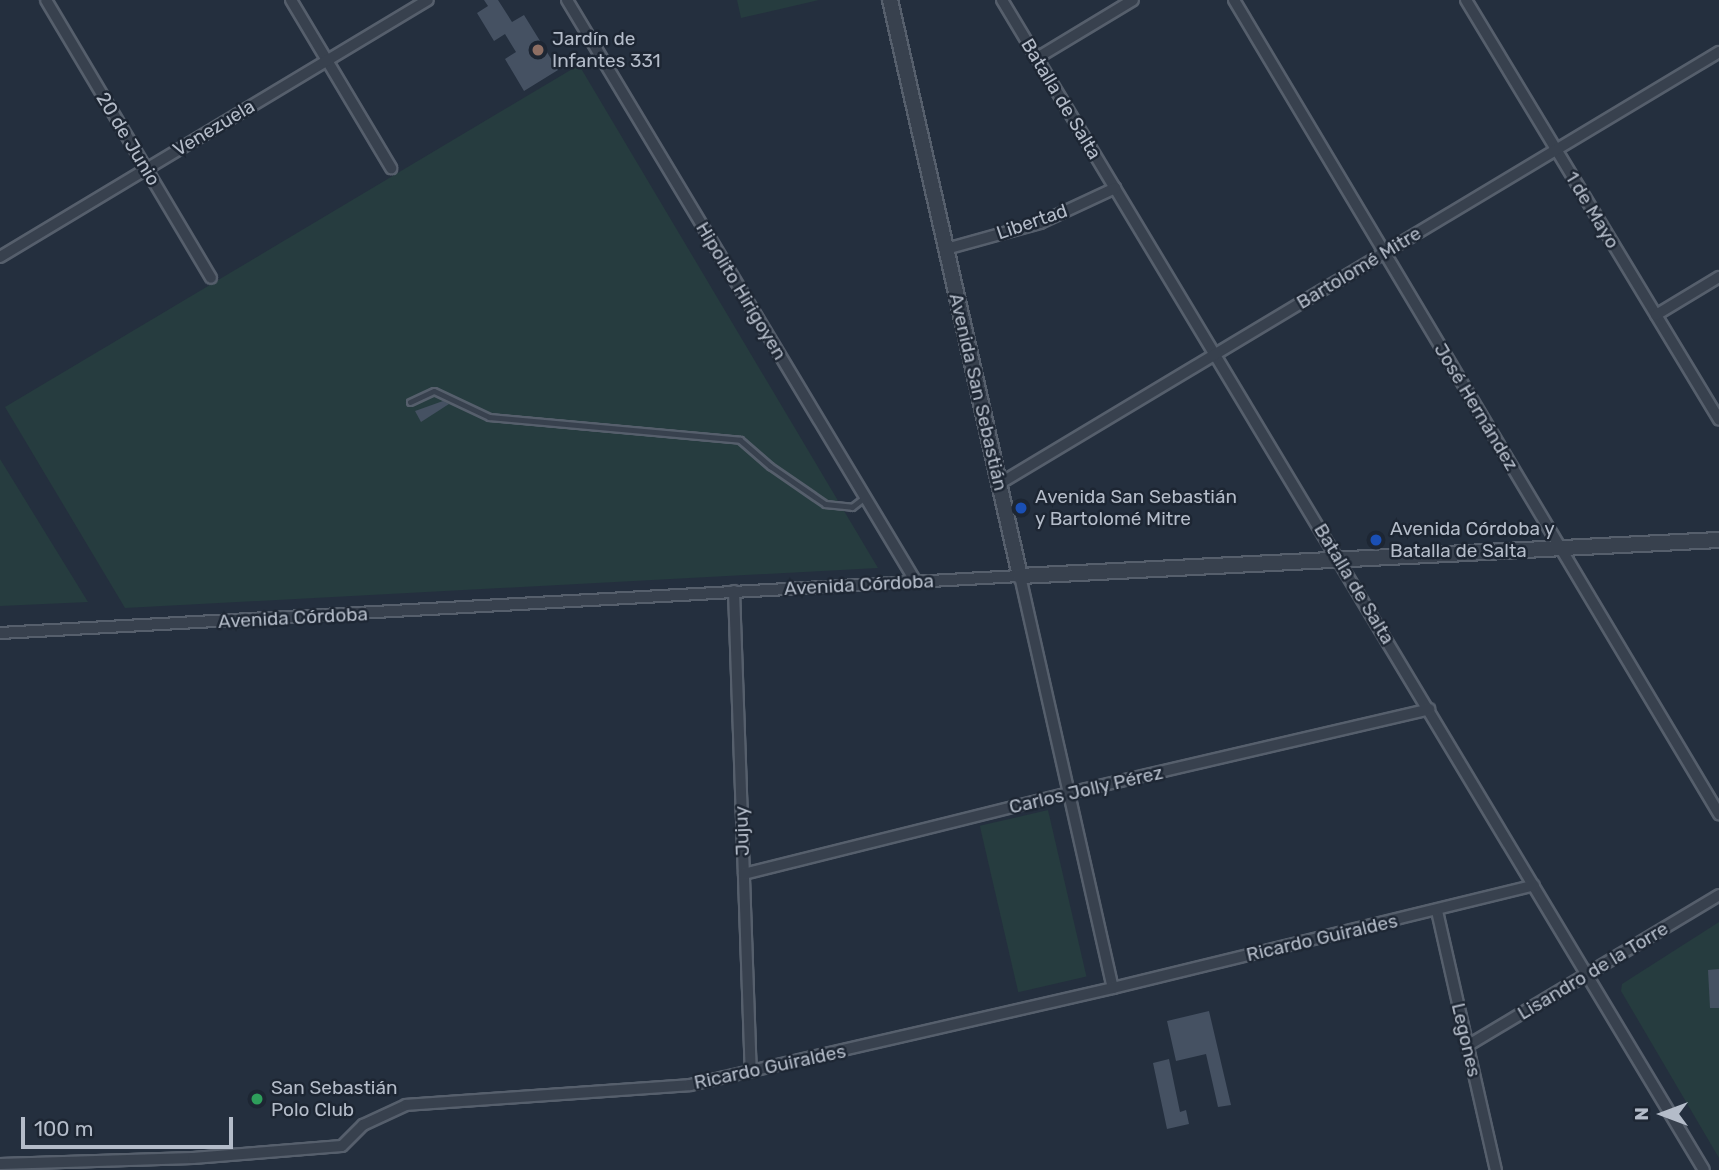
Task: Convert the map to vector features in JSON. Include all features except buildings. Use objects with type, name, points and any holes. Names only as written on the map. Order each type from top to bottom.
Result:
[{"type":"street","name":"20 de Junio","points":[[46,0],[211,278]]},
{"type":"street","points":[[291,0],[391,168]]},
{"type":"street","name":"Venezuela","points":[[0,257],[428,0]]},
{"type":"street","name":"Hipolito Hirigoyen","points":[[567,0],[916,582]]},
{"type":"street","name":"Avenida San Sebastián","points":[[890,0],[1113,988]]},
{"type":"street","name":"Batalla de Salta","points":[[1002,0],[1704,1170]]},
{"type":"street","points":[[1037,58],[1133,0]]},
{"type":"street","name":"José Hernández","points":[[1234,0],[1719,814]]},
{"type":"street","name":"1 de Mayo","points":[[1466,0],[1719,420]]},
{"type":"street","name":"Bartolomé Mitre","points":[[999,484],[1719,52]]},
{"type":"street","name":"Libertad","points":[[946,249],[1040,223],[1115,188]]},
{"type":"street","points":[[1656,315],[1719,277]]},
{"type":"street","name":"Avenida Córdoba","points":[[0,633],[1337,558],[1719,540]]},
{"type":"street","name":"Jujuy","points":[[734,591],[751,1072]]},
{"type":"street","name":"Carlos Jolly Pérez","points":[[744,874],[1069,793],[1429,709]]},
{"type":"street","name":"Ricardo Guiraldes","points":[[0,1164],[193,1158],[342,1146],[363,1125],[406,1105],[690,1085],[1113,988],[1437,911],[1534,885]]},
{"type":"street","name":"Lisandro de la Torre","points":[[1467,1046],[1719,895]]},
{"type":"street","name":"Legones","points":[[1437,911],[1496,1170]]},
{"type":"lane","points":[[410,402],[434,391],[489,417],[740,440],[770,466],[825,504],[852,507],[865,497]]},
{"type":"green space","points":[[737,0],[819,0],[741,18]]},
{"type":"green space","points":[[579,65],[878,568],[125,608],[5,407]]},
{"type":"green space","points":[[0,459],[88,602],[0,606]]},
{"type":"green space","points":[[1048,810],[1086,977],[1018,992],[980,826]]},
{"type":"green space","points":[[1719,922],[1719,1158],[1621,991],[1622,984]]},
{"type":"place","name":"Jardín de Infantes 331","points":[[538,50]]},
{"type":"place","name":"Avenida San Sebastián y Bartolomé Mitre","points":[[1021,508]]},
{"type":"place","name":"Avenida Córdoba y Batalla de Salta","points":[[1376,540]]},
{"type":"place","name":"San Sebastián Polo Club","points":[[257,1099]]}]
